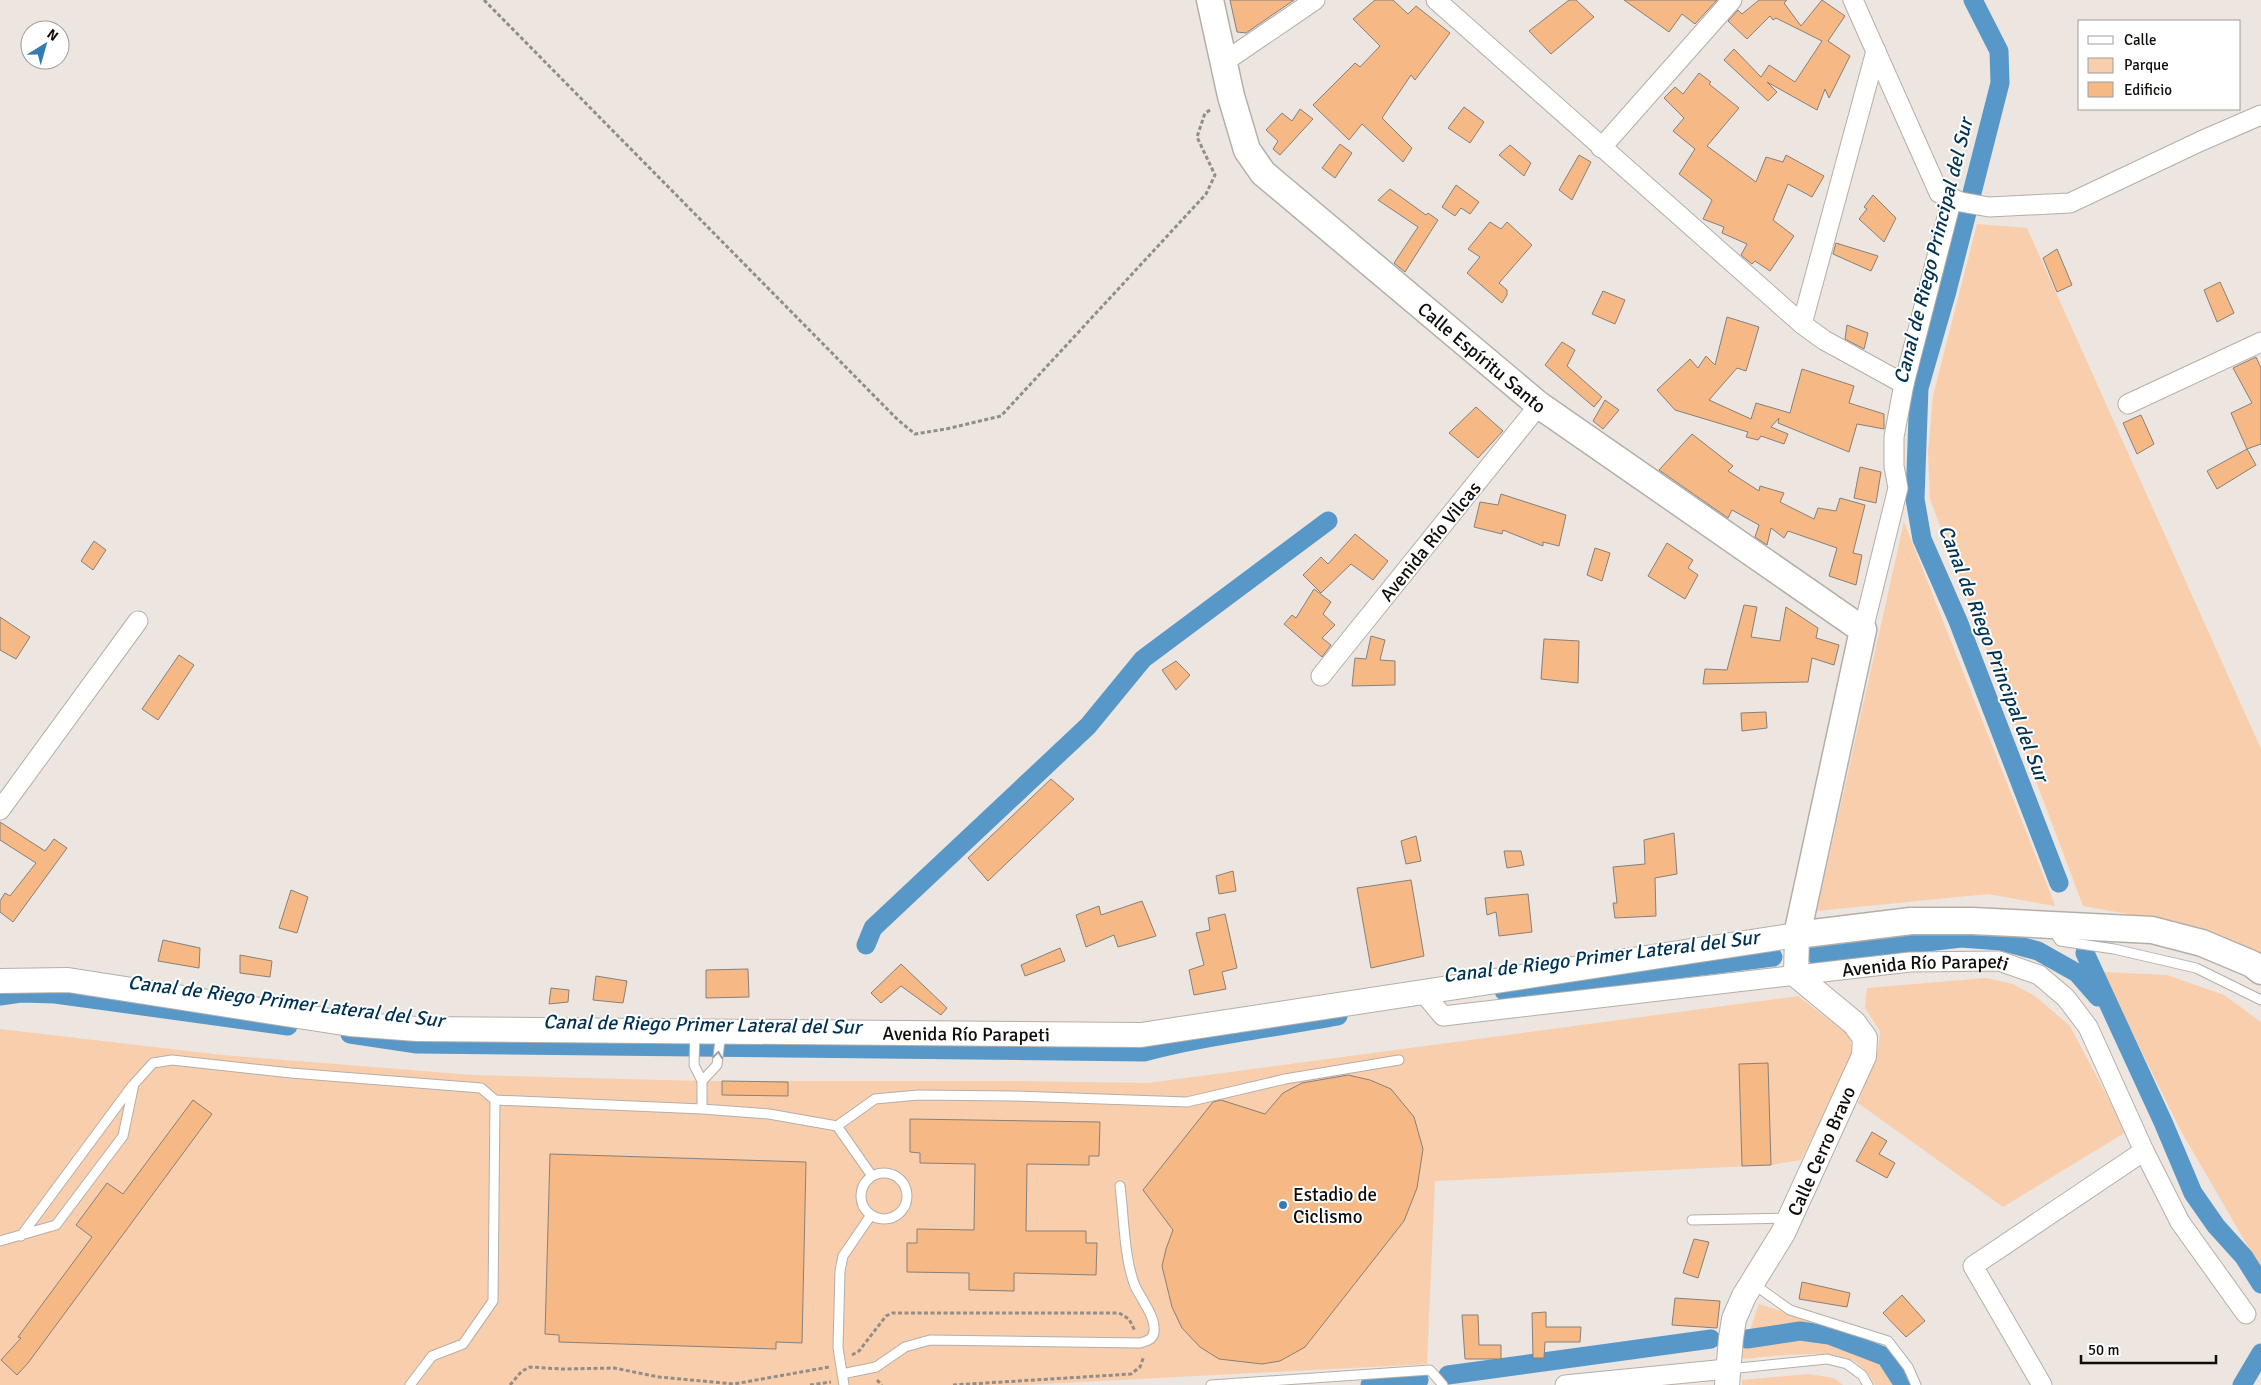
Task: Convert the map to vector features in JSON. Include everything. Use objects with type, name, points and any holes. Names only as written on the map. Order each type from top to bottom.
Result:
[{"type":"main road","name":"Calle Espíritu Santo","points":[[1210,0],[1231,96],[1247,150],[1263,173],[1538,405],[1862,630]]},
{"type":"main road","points":[[1797,935],[1862,630]]},
{"type":"main road","name":"Avenida Río Parapeti","points":[[1797,935],[1911,921],[2048,924],[2152,930],[2202,943],[2252,964],[2261,971]]},
{"type":"street","points":[[1224,62],[1315,0]]},
{"type":"street","points":[[1436,0],[1802,324],[1824,340],[1904,384]]},
{"type":"street","points":[[1601,148],[1732,0]]},
{"type":"street","points":[[1853,0],[1939,192],[1964,202],[1990,207],[2070,203],[2261,115]]},
{"type":"street","points":[[1802,324],[1876,51]]},
{"type":"street","points":[[1862,630],[1898,488],[1894,466],[1894,438],[1904,384],[1964,202]]},
{"type":"street","points":[[2128,404],[2261,342]]},
{"type":"street","name":"Avenida Río Vilcas","points":[[1321,676],[1538,405]]},
{"type":"street","points":[[0,810],[138,621]]},
{"type":"street","points":[[1796,975],[1797,935]]},
{"type":"street","name":"Avenida Río Parapeti","points":[[4,977],[68,980],[350,1024],[417,1029],[1141,1035],[1797,935]]},
{"type":"street","name":"Avenida Río Parapeti","points":[[1422,991],[1443,1016],[1910,962],[2000,961],[2039,975],[2066,998],[2088,1027],[2144,1151],[2180,1222],[2246,1314]]},
{"type":"street","name":"Calle Cerro Bravo","points":[[1727,1377],[1734,1319],[1744,1296],[1783,1233],[1864,1056],[1865,1038],[1854,1023],[1796,975]]},
{"type":"street","points":[[2042,1385],[1973,1266],[2144,1151]]},
{"type":"street","points":[[1565,1385],[1727,1377]]},
{"type":"lane","points":[[2048,924],[2060,941],[2114,949],[2196,968],[2261,1000]]},
{"type":"lane","points":[[695,1032],[694,1065],[702,1081],[702,1109]]},
{"type":"lane","points":[[702,1081],[717,1065],[721,1032]]},
{"type":"lane","points":[[21,1236],[134,1084],[153,1063],[172,1060],[481,1088],[496,1100],[702,1109],[769,1114],[838,1126],[872,1176]]},
{"type":"lane","points":[[838,1126],[875,1099],[918,1095],[1187,1102],[1285,1079],[1399,1060]]},
{"type":"lane","points":[[0,1241],[56,1225],[123,1136],[134,1084]]},
{"type":"lane","points":[[410,1385],[432,1356],[463,1344],[493,1301],[496,1100]]},
{"type":"lane","points":[[885,1172],[899,1177],[908,1191],[906,1207],[894,1218],[886,1220],[871,1215],[865,1209],[861,1194],[866,1181],[872,1176],[885,1172]]},
{"type":"lane","points":[[842,1374],[876,1367],[905,1347],[930,1340],[1140,1343],[1149,1341],[1154,1335],[1154,1324],[1134,1284],[1129,1261],[1120,1186]]},
{"type":"lane","points":[[844,1385],[838,1348],[842,1264],[844,1256],[871,1215]]},
{"type":"lane","points":[[1692,1220],[1790,1218]]},
{"type":"lane","points":[[1752,1282],[1790,1310],[1888,1341],[1908,1367],[1916,1385]]},
{"type":"lane","points":[[1727,1377],[1827,1359],[1847,1364],[1862,1375],[1868,1385]]},
{"type":"lane","points":[[1211,1385],[1430,1370],[1443,1385]]},
{"type":"path","points":[[484,0],[891,413],[915,434],[1001,416],[1206,194],[1215,175],[1197,138],[1205,113],[1231,96]]},
{"type":"path","points":[[510,1385],[522,1371],[530,1367],[562,1369],[614,1368],[658,1377],[734,1384],[833,1366],[859,1351]]},
{"type":"green space","points":[[1977,224],[2027,228],[2261,749],[2261,955],[2183,924],[2083,906],[1930,499],[1928,452],[1933,396]]},
{"type":"green space","points":[[1904,522],[2055,906],[1988,894],[1817,911]]},
{"type":"green space","points":[[2102,972],[2167,975],[2224,995],[2261,1022],[2261,1269],[2181,1131]]},
{"type":"green space","points":[[1986,978],[2013,984],[2035,996],[2070,1026],[2126,1132],[2003,1207],[1858,1103],[1878,1050],[1880,1031],[1865,1008],[1867,988]]},
{"type":"green space","points":[[1798,996],[1848,1034],[1854,1054],[1801,1160],[1771,1165],[1435,1181],[1427,1364],[1024,1385],[0,1385],[0,1029],[222,1055],[473,1075],[702,1081],[1148,1083]]},
{"type":"green space","points":[[1759,1304],[1834,1328],[1878,1349],[1895,1385],[1875,1385],[1859,1364],[1841,1356],[1798,1354],[1740,1359]]},
{"type":"green space","points":[[1808,1374],[1834,1378],[1843,1385],[1742,1385],[1742,1380]]},
{"type":"building","points":[[1230,0],[1294,0],[1246,33],[1237,32]]},
{"type":"building","points":[[1375,0],[1393,0],[1408,14],[1416,6],[1450,33],[1415,80],[1411,75],[1382,118],[1412,148],[1403,162],[1362,124],[1349,140],[1313,105],[1355,63],[1360,67],[1380,46],[1353,19]]},
{"type":"building","points":[[1569,0],[1576,0],[1594,17],[1551,54],[1529,31]]},
{"type":"building","points":[[1624,0],[1717,0],[1695,24],[1682,14],[1669,32]]},
{"type":"building","points":[[1759,0],[1787,0],[1784,3],[1801,26],[1822,0],[1845,16],[1828,41],[1850,56],[1829,98],[1825,89],[1817,110],[1767,82],[1777,92],[1768,101],[1724,60],[1734,49],[1761,77],[1769,65],[1795,82],[1822,41],[1776,18],[1773,20],[1770,16],[1747,39],[1728,21],[1738,10],[1742,14]]},
{"type":"building","points":[[1699,73],[1711,82],[1709,84],[1739,108],[1707,146],[1756,182],[1766,157],[1783,162],[1786,155],[1824,176],[1812,197],[1788,184],[1773,220],[1794,236],[1770,271],[1755,261],[1752,264],[1741,255],[1747,244],[1722,233],[1724,227],[1703,219],[1712,200],[1679,174],[1695,149],[1673,131],[1684,118],[1664,98],[1675,87],[1683,94]]},
{"type":"building","points":[[1464,107],[1484,122],[1470,143],[1448,128]]},
{"type":"building","points":[[1300,109],[1313,119],[1280,155],[1273,149],[1278,141],[1266,130],[1282,113],[1292,121]]},
{"type":"building","points":[[1340,144],[1352,153],[1335,178],[1322,168]]},
{"type":"building","points":[[1510,145],[1531,163],[1524,176],[1499,155]]},
{"type":"building","points":[[1579,155],[1591,162],[1572,200],[1559,190]]},
{"type":"building","points":[[1456,185],[1479,202],[1470,214],[1461,208],[1455,216],[1442,207]]},
{"type":"building","points":[[1390,189],[1426,215],[1428,213],[1438,220],[1405,272],[1394,263],[1418,227],[1378,200]]},
{"type":"building","points":[[1873,195],[1896,218],[1884,242],[1859,219],[1867,209],[1864,207]]},
{"type":"building","points":[[1490,222],[1501,229],[1507,222],[1532,245],[1499,283],[1507,290],[1507,295],[1502,303],[1467,273],[1480,257],[1468,249]]},
{"type":"building","points":[[1836,243],[1878,256],[1871,271],[1833,254]]},
{"type":"building","points":[[2057,249],[2072,285],[2057,292],[2043,258]]},
{"type":"building","points":[[2220,282],[2234,313],[2217,322],[2204,290]]},
{"type":"building","points":[[1603,291],[1625,300],[1615,324],[1592,314]]},
{"type":"building","points":[[1727,317],[1759,327],[1746,371],[1737,368],[1709,400],[1751,419],[1756,403],[1790,413],[1802,369],[1854,386],[1849,403],[1884,414],[1884,429],[1857,424],[1849,452],[1778,423],[1779,418],[1771,427],[1788,434],[1784,444],[1761,436],[1758,440],[1746,437],[1748,432],[1675,410],[1657,390],[1690,359],[1698,368],[1706,356],[1715,365]]},
{"type":"building","points":[[1847,325],[1868,333],[1864,349],[1845,339]]},
{"type":"building","points":[[1562,342],[1575,350],[1567,366],[1602,397],[1594,407],[1545,365]]},
{"type":"building","points":[[2256,357],[2261,368],[2261,444],[2247,449],[2231,413],[2252,403],[2233,368]]},
{"type":"building","points":[[1605,400],[1619,410],[1603,429],[1593,421]]},
{"type":"building","points":[[1476,407],[1503,431],[1478,458],[1449,433]]},
{"type":"building","points":[[2141,415],[2154,444],[2137,454],[2123,423]]},
{"type":"building","points":[[1692,434],[1733,466],[1728,471],[1759,491],[1760,486],[1784,493],[1780,502],[1814,519],[1818,508],[1836,511],[1840,498],[1865,505],[1853,553],[1862,555],[1856,585],[1829,576],[1837,548],[1788,531],[1784,538],[1771,528],[1767,545],[1755,537],[1759,525],[1732,510],[1728,518],[1659,470]]},
{"type":"building","points":[[2247,449],[2256,465],[2217,489],[2207,471]]},
{"type":"building","points":[[1860,467],[1881,472],[1876,503],[1854,498]]},
{"type":"building","points":[[1501,494],[1566,515],[1559,546],[1543,542],[1543,546],[1503,530],[1502,534],[1474,527],[1480,502],[1498,505]]},
{"type":"building","points":[[1355,534],[1388,561],[1373,580],[1351,564],[1321,593],[1303,575],[1321,557],[1328,564]]},
{"type":"building","points":[[94,541],[106,550],[93,570],[81,561]]},
{"type":"building","points":[[1667,543],[1693,560],[1688,568],[1698,575],[1685,599],[1648,576]]},
{"type":"building","points":[[1595,548],[1610,553],[1602,581],[1587,575]]},
{"type":"building","points":[[1314,589],[1331,602],[1323,614],[1335,625],[1322,638],[1331,645],[1322,657],[1284,624],[1292,615],[1296,618]]},
{"type":"building","points":[[1744,605],[1757,607],[1751,637],[1780,641],[1786,607],[1818,628],[1816,638],[1839,645],[1834,665],[1812,658],[1808,682],[1703,684],[1705,669],[1727,670]]},
{"type":"building","points":[[0,617],[30,637],[16,659],[0,650]]},
{"type":"building","points":[[1371,636],[1385,640],[1380,660],[1395,661],[1395,685],[1352,686],[1355,658],[1366,659]]},
{"type":"building","points":[[1544,639],[1579,641],[1578,683],[1541,679]]},
{"type":"building","points":[[179,655],[194,665],[158,720],[142,709]]},
{"type":"building","points":[[1176,661],[1190,675],[1176,690],[1162,670]]},
{"type":"building","points":[[1766,712],[1767,728],[1742,731],[1741,713]]},
{"type":"building","points":[[1051,779],[1074,799],[988,881],[968,858]]},
{"type":"building","points":[[0,822],[45,851],[54,839],[67,848],[13,922],[0,912],[0,901],[5,893],[10,896],[36,863],[0,840]]},
{"type":"building","points":[[1674,833],[1677,874],[1655,878],[1656,916],[1615,918],[1613,903],[1617,903],[1613,867],[1645,864],[1644,840]]},
{"type":"building","points":[[1416,836],[1421,861],[1406,864],[1401,841]]},
{"type":"building","points":[[1504,851],[1521,851],[1524,865],[1507,868]]},
{"type":"building","points":[[1233,871],[1236,891],[1219,894],[1216,876]]},
{"type":"building","points":[[1411,880],[1424,956],[1371,968],[1357,888]]},
{"type":"building","points":[[291,890],[308,897],[297,933],[279,928]]},
{"type":"building","points":[[1528,894],[1532,932],[1499,936],[1496,912],[1487,915],[1485,898]]},
{"type":"building","points":[[1142,901],[1156,936],[1118,947],[1114,935],[1086,947],[1076,915],[1099,906],[1101,915]]},
{"type":"building","points":[[1225,914],[1237,968],[1222,972],[1226,989],[1194,995],[1189,970],[1204,965],[1196,933],[1210,930],[1208,918]]},
{"type":"building","points":[[163,940],[200,948],[199,968],[158,961]]},
{"type":"building","points":[[1060,948],[1065,961],[1025,976],[1021,965]]},
{"type":"building","points":[[240,955],[272,961],[270,977],[240,973]]},
{"type":"building","points":[[901,964],[947,1008],[941,1015],[901,986],[881,1003],[871,993]]},
{"type":"building","points":[[748,969],[749,997],[706,998],[706,970]]},
{"type":"building","points":[[596,976],[627,981],[623,1003],[593,1000]]},
{"type":"building","points":[[551,988],[569,990],[568,1002],[549,1004]]},
{"type":"building","points":[[1768,1063],[1771,1165],[1742,1166],[1739,1064]]},
{"type":"building","name":"Estadio de Ciclismo","points":[[1348,1075],[1370,1080],[1391,1089],[1414,1117],[1423,1149],[1417,1188],[1404,1221],[1305,1347],[1280,1361],[1262,1364],[1219,1359],[1200,1347],[1182,1328],[1172,1307],[1162,1266],[1173,1230],[1143,1190],[1213,1102],[1221,1100],[1265,1114],[1283,1093],[1302,1083]]},
{"type":"building","points":[[722,1081],[788,1082],[788,1096],[722,1095]]},
{"type":"building","points":[[193,1100],[212,1114],[28,1363],[17,1375],[1,1360],[21,1338],[18,1337],[92,1237],[76,1225],[107,1183],[123,1194]]},
{"type":"building","points":[[910,1119],[1100,1122],[1099,1156],[1089,1156],[1089,1165],[1027,1164],[1026,1231],[1086,1231],[1086,1243],[1097,1243],[1096,1275],[1014,1273],[1014,1291],[969,1290],[969,1273],[907,1272],[907,1243],[917,1243],[917,1229],[974,1230],[975,1164],[920,1163],[920,1153],[910,1152]]},
{"type":"building","points":[[1872,1132],[1887,1141],[1879,1154],[1895,1163],[1887,1178],[1856,1161]]},
{"type":"building","points":[[550,1154],[806,1162],[802,1343],[776,1342],[776,1349],[559,1342],[559,1335],[545,1334]]},
{"type":"building","points":[[1694,1239],[1709,1242],[1698,1278],[1683,1273]]},
{"type":"building","points":[[1802,1282],[1850,1293],[1847,1307],[1799,1299]]},
{"type":"building","points":[[1902,1295],[1925,1321],[1906,1337],[1883,1313]]},
{"type":"building","points":[[1675,1298],[1720,1301],[1717,1328],[1672,1325]]},
{"type":"building","points":[[1546,1312],[1546,1327],[1581,1327],[1580,1342],[1545,1342],[1544,1358],[1533,1358],[1532,1313]]},
{"type":"building","points":[[1462,1315],[1478,1315],[1479,1345],[1501,1345],[1501,1359],[1465,1359]]},
{"type":"waterway","name":"Canal de Riego Principal del Sur","points":[[1973,0],[1999,51],[2000,83],[1947,291],[1919,388],[1915,499],[1922,539],[1958,621],[2059,883]]},
{"type":"waterway","points":[[866,945],[873,928],[1088,726],[1143,659],[1328,521]]},
{"type":"waterway","name":"Canal de Riego Primer Lateral del Sur","points":[[1816,955],[1961,938],[2001,941],[2038,951],[2077,973],[2098,997]]},
{"type":"waterway","name":"Canal de Riego Principal del Sur","points":[[2085,953],[2163,1122],[2193,1193],[2216,1226],[2244,1257],[2261,1284]]},
{"type":"waterway","name":"Canal de Riego Primer Lateral del Sur","points":[[1504,991],[1773,957]]},
{"type":"waterway","name":"Canal de Riego Primer Lateral del Sur","points":[[0,996],[21,993],[55,994],[288,1026]]},
{"type":"waterway","name":"Canal de Riego Primer Lateral del Sur","points":[[350,1034],[417,1044],[1144,1052],[1217,1036],[1338,1016]]},
{"type":"waterway","points":[[1747,1339],[1800,1331],[1829,1335],[1886,1357],[1904,1385]]},
{"type":"waterway","points":[[1448,1375],[1711,1339]]},
{"type":"waterway","name":"Canal de Riego Principal del Sur","points":[[2242,1385],[2261,1353]]},
{"type":"waterway","points":[[1370,1385],[1419,1380]]},
{"type":"place","name":"Estadio de Ciclismo","points":[[1283,1205]]}]
